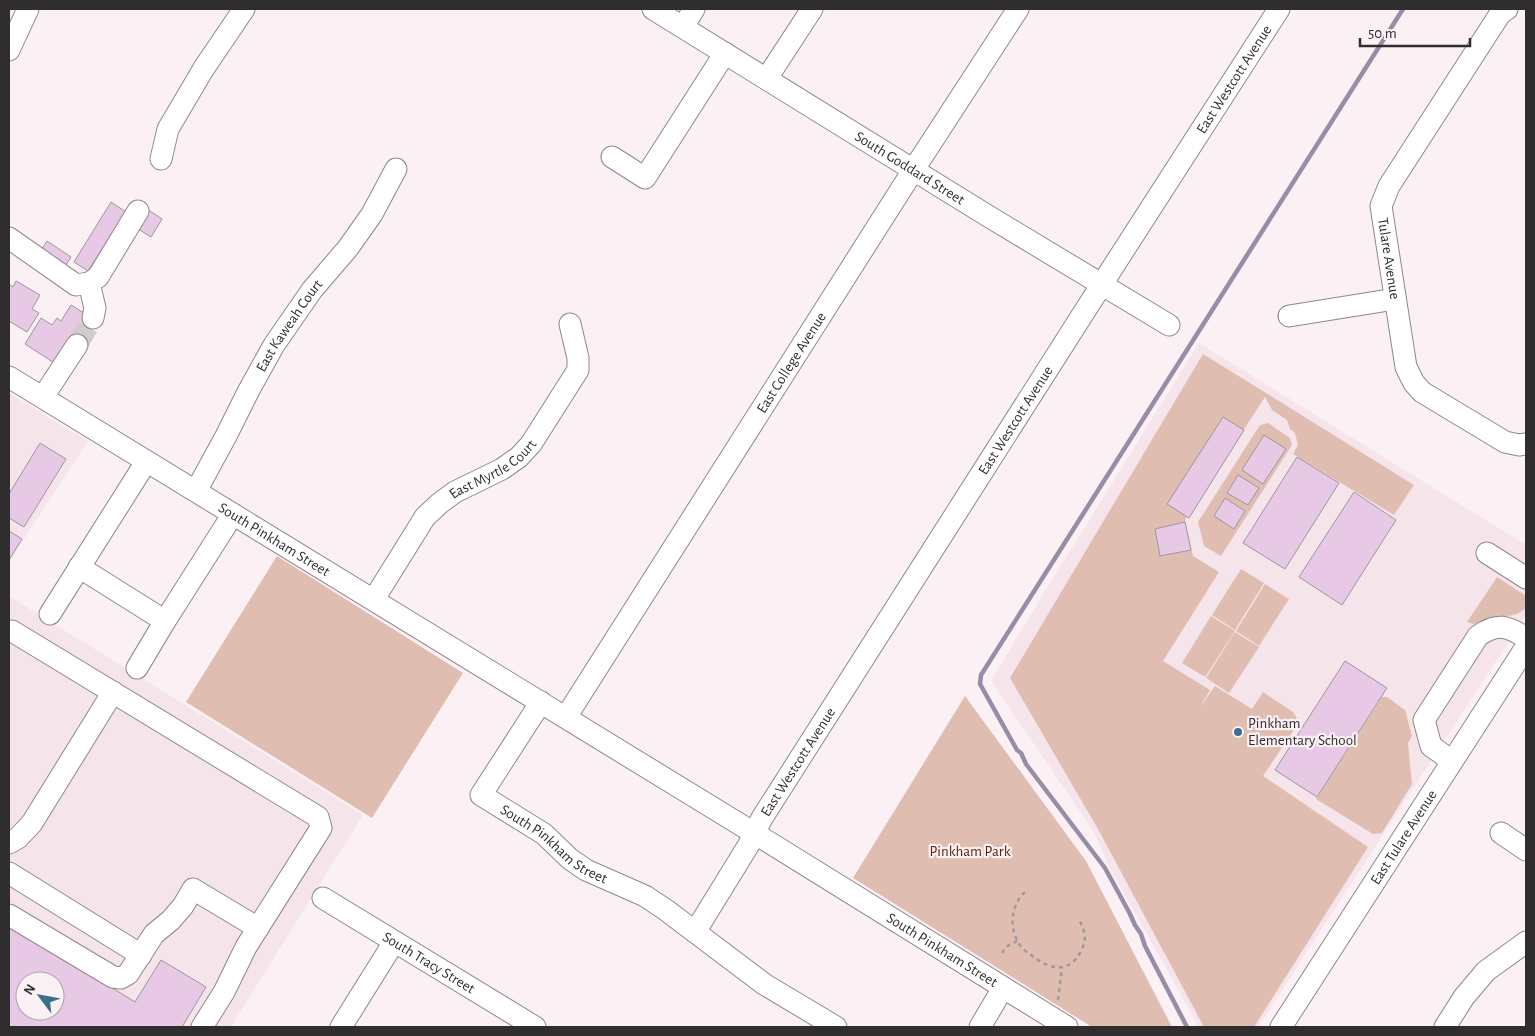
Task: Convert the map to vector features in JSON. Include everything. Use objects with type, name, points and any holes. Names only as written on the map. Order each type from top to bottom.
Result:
[{"type":"street","points":[[9,50],[28,9]]},
{"type":"street","points":[[161,159],[168,130],[204,68],[244,9]]},
{"type":"street","name":"South Goddard Street","points":[[653,9],[688,18],[725,53],[988,216],[1169,325]]},
{"type":"street","points":[[767,78],[812,9]]},
{"type":"street","name":"East College Avenue","points":[[566,717],[914,169],[1018,9]]},
{"type":"street","name":"East Westcott Avenue","points":[[754,832],[1279,9]]},
{"type":"street","name":"Tulare Avenue","points":[[1507,9],[1500,14],[1389,186],[1381,206],[1406,367],[1414,383],[1422,392],[1505,442],[1519,446],[1526,444]]},
{"type":"street","points":[[612,157],[645,178],[725,53]]},
{"type":"street","name":"East Kaweah Court","points":[[196,491],[274,346],[312,290],[348,248],[367,221],[396,169]]},
{"type":"street","points":[[9,238],[76,285],[89,283],[98,277],[138,211]]},
{"type":"street","points":[[89,283],[95,308],[93,318]]},
{"type":"street","points":[[1289,316],[1395,299]]},
{"type":"street","name":"East Myrtle Court","points":[[374,599],[425,517],[455,492],[502,469],[519,457],[531,444],[578,370],[578,358],[570,324]]},
{"type":"street","points":[[43,397],[77,345]]},
{"type":"street","name":"South Pinkham Street","points":[[9,377],[754,832],[1067,1027]]},
{"type":"street","points":[[50,614],[146,462]]},
{"type":"street","points":[[137,668],[165,620],[233,514]]},
{"type":"street","points":[[1487,553],[1526,578]]},
{"type":"street","points":[[79,567],[165,620]]},
{"type":"street","points":[[1452,761],[1431,746],[1424,720],[1478,636],[1490,629],[1504,627],[1511,628],[1526,638]]},
{"type":"street","points":[[9,631],[12,631],[318,816],[321,828],[246,947],[224,992],[202,1027]]},
{"type":"street","name":"East Tulare Avenue","points":[[1281,1027],[1526,647]]},
{"type":"street","points":[[9,843],[18,838],[32,823],[113,692]]},
{"type":"street","name":"South Pinkham Street","points":[[541,702],[481,796],[544,834],[570,859],[586,870],[645,896],[764,984],[836,1027]]},
{"type":"street","points":[[695,932],[748,846],[754,832]]},
{"type":"street","points":[[1501,833],[1526,850]]},
{"type":"street","points":[[9,873],[141,955]]},
{"type":"street","points":[[9,915],[113,977],[121,978],[128,974],[154,934],[183,906],[193,889],[258,928]]},
{"type":"street","name":"South Tracy Street","points":[[323,898],[535,1027]]},
{"type":"street","points":[[341,1027],[394,942]]},
{"type":"street","points":[[1445,1027],[1464,997],[1486,972],[1526,942]]},
{"type":"street","name":"South Pinkham Street","points":[[980,1027],[1004,988]]},
{"type":"path","points":[[1025,892],[1018,898],[1014,908],[1013,923],[1017,940],[1023,949],[1048,966],[1062,967],[1074,962],[1084,944],[1085,936],[1080,920]]},
{"type":"path","points":[[1002,953],[1006,947],[1017,940]]},
{"type":"path","points":[[1058,1000],[1062,967]]},
{"type":"shaded area","name":"Pinkham Elementary School","points":[[1199,343],[1526,545],[1526,615],[1258,1027],[1199,1027],[1107,863],[1094,832],[991,681]]},
{"type":"shaded area","points":[[9,393],[88,441],[9,562]]},
{"type":"shaded area","points":[[9,596],[363,815],[231,1027],[9,1027]]},
{"type":"green space","points":[[1203,354],[1414,485],[1394,515],[1293,454],[1298,445],[1295,433],[1290,429],[1287,420],[1272,410],[1265,397],[1185,520],[1193,556],[1219,572],[1163,661],[1210,690],[1200,707],[1215,686],[1252,709],[1263,692],[1293,712],[1299,722],[1263,776],[1368,847],[1254,1027],[1204,1027],[1098,829],[1010,678]]},
{"type":"green space","points":[[1268,423],[1290,438],[1292,445],[1221,556],[1204,546],[1198,522],[1260,425]]},
{"type":"green space","points":[[277,556],[463,673],[372,818],[186,702]]},
{"type":"green space","points":[[1241,569],[1264,583],[1235,630],[1212,615]]},
{"type":"green space","points":[[1497,577],[1526,596],[1526,608],[1517,614],[1473,624],[1467,622]]},
{"type":"green space","points":[[1265,584],[1289,599],[1259,646],[1236,631]]},
{"type":"green space","points":[[1211,616],[1235,631],[1205,677],[1182,663]]},
{"type":"green space","points":[[1235,632],[1259,647],[1229,693],[1206,678]]},
{"type":"green space","name":"Pinkham Park","points":[[965,696],[1086,861],[1172,1027],[1092,1027],[853,878]]},
{"type":"green space","points":[[1382,697],[1387,697],[1405,710],[1412,736],[1408,743],[1412,784],[1382,833],[1373,834],[1316,799]]},
{"type":"building","points":[[111,202],[126,212],[88,271],[74,262]]},
{"type":"building","points":[[147,209],[162,219],[151,237],[135,227]]},
{"type":"building","points":[[47,241],[71,257],[64,268],[40,252]]},
{"type":"building","points":[[16,281],[40,295],[32,309],[39,313],[27,332],[9,321],[9,284],[13,287]]},
{"type":"building","points":[[71,305],[97,321],[82,346],[59,366],[25,344],[41,318],[52,325],[57,318],[61,321]]},
{"type":"building","points":[[1223,417],[1244,430],[1189,518],[1167,504]]},
{"type":"building","points":[[1264,435],[1286,449],[1263,484],[1242,470]]},
{"type":"building","points":[[40,443],[66,459],[24,527],[9,518],[9,494]]},
{"type":"building","points":[[1297,457],[1339,483],[1285,569],[1243,543]]},
{"type":"building","points":[[1238,475],[1259,488],[1248,505],[1227,493]]},
{"type":"building","points":[[1354,492],[1396,520],[1342,605],[1299,577]]},
{"type":"building","points":[[1225,498],[1245,511],[1234,529],[1214,516]]},
{"type":"building","points":[[1185,522],[1191,550],[1160,556],[1155,529]]},
{"type":"building","points":[[9,531],[22,539],[9,560]]},
{"type":"building","points":[[1345,661],[1387,688],[1317,797],[1275,770]]},
{"type":"building","points":[[9,924],[135,1002],[161,960],[206,987],[182,1027],[9,1027]]},
{"type":"waterway","points":[[1187,1027],[1145,946],[1141,934],[1105,868],[1017,750],[980,684],[981,675],[1403,9]]},
{"type":"tunnel","points":[[77,345],[93,318]]},
{"type":"place","name":"Pinkham Elementary School","points":[[1238,732]]}]
